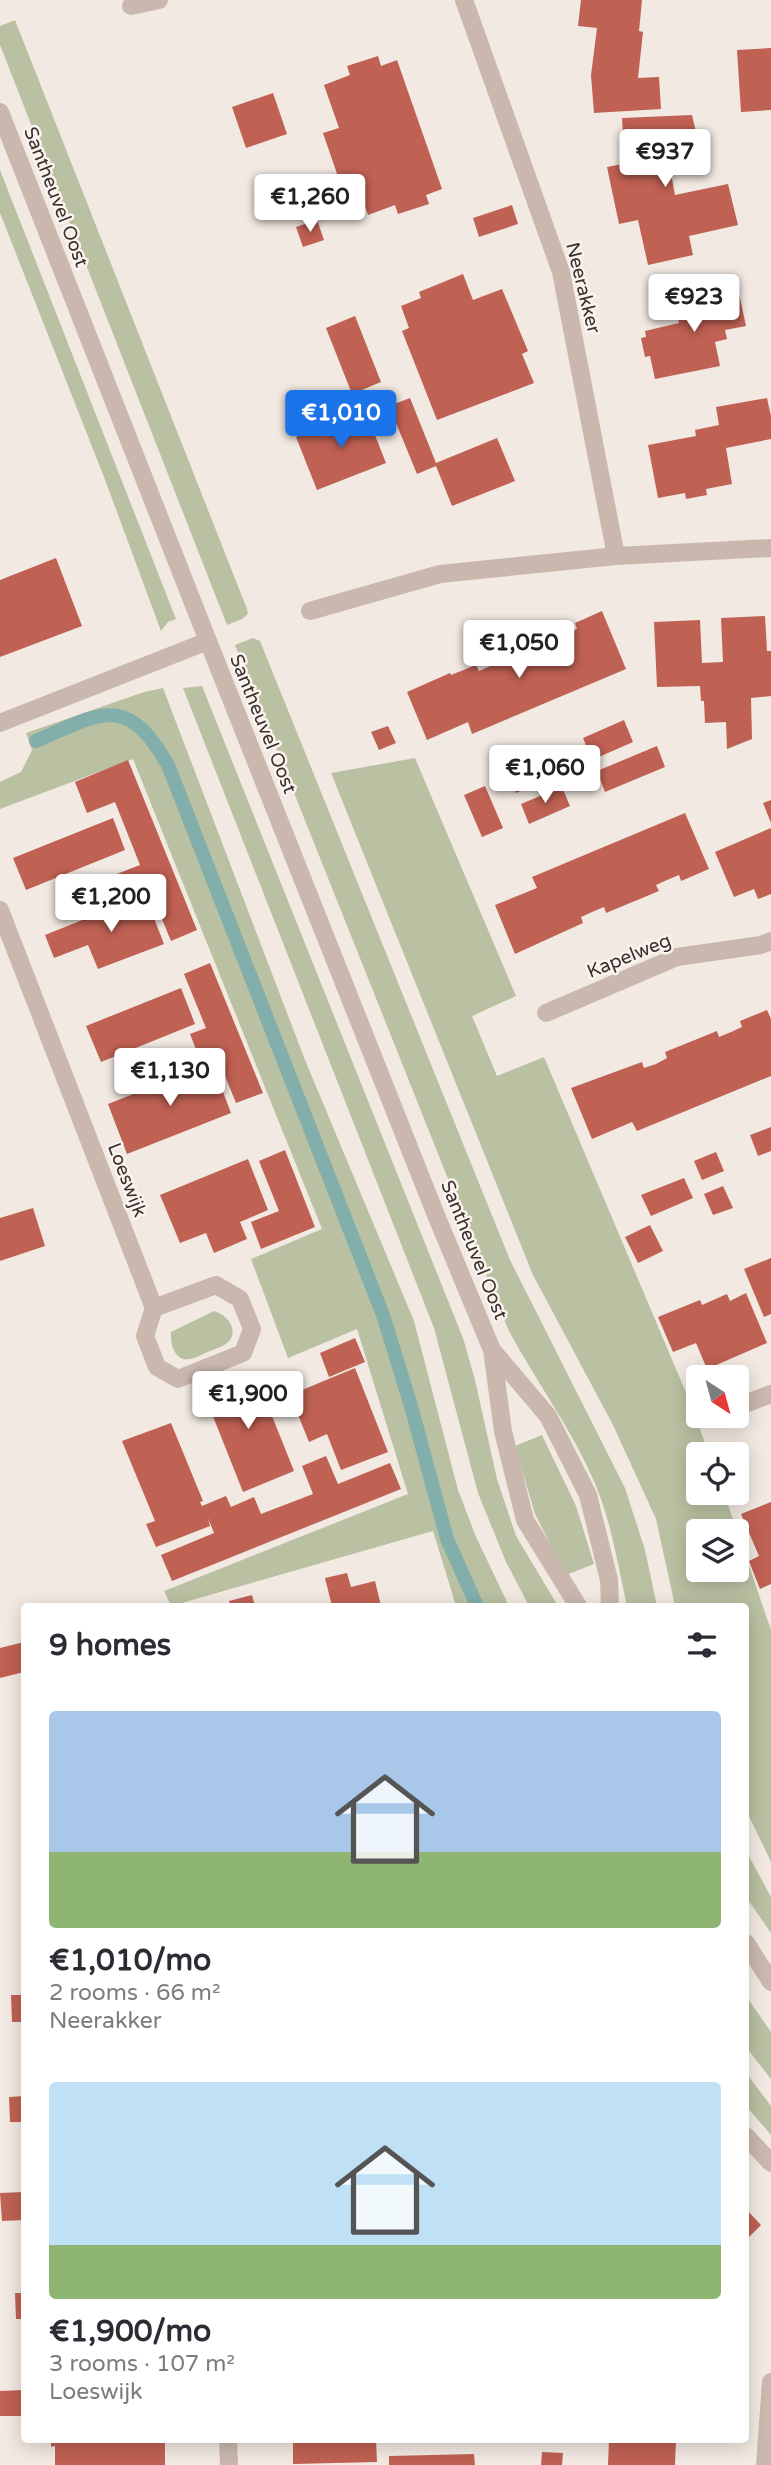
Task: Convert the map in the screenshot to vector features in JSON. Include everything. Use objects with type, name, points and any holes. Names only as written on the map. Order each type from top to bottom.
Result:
[{"type":"street","points":[[131,6],[159,0]]},
{"type":"street","name":"Neerakker","points":[[464,0],[561,272],[616,556]]},
{"type":"street","name":"Santheuvel Oost","points":[[0,112],[492,1350],[503,1431],[525,1520],[576,1603]]},
{"type":"street","points":[[310,611],[440,574],[616,556],[771,548]]},
{"type":"street","points":[[0,723],[208,641]]},
{"type":"street","name":"Loeswijk","points":[[0,910],[154,1308]]},
{"type":"street","name":"Kapelweg","points":[[546,1013],[677,957],[761,946],[771,942]]},
{"type":"street","points":[[216,1285],[240,1299],[252,1329],[243,1353],[178,1379],[157,1367],[145,1336],[154,1308],[216,1285]]},
{"type":"street","name":"Santheuvel Oost","points":[[492,1350],[548,1416],[588,1495],[609,1580],[610,1603]]},
{"type":"street","points":[[749,1403],[771,1394]]},
{"type":"street","points":[[749,1948],[771,1982]]},
{"type":"street","points":[[749,2139],[771,2164]]},
{"type":"street","points":[[765,2465],[771,2382]]},
{"type":"street","points":[[228,2443],[229,2465]]},
{"type":"green space","points":[[15,20],[247,609],[248,614],[242,619],[227,625],[0,45],[0,26]]},
{"type":"green space","points":[[0,170],[176,619],[168,622],[161,631],[104,477],[0,213]]},
{"type":"green space","points":[[253,638],[260,641],[510,1260],[625,1488],[645,1550],[656,1603],[626,1603],[610,1531],[596,1486],[576,1445],[508,1329],[235,645]]},
{"type":"green space","points":[[202,686],[463,1338],[497,1479],[516,1536],[556,1603],[527,1603],[506,1562],[478,1493],[434,1328],[183,688]]},
{"type":"green space","points":[[163,688],[305,1060],[414,1321],[458,1490],[476,1537],[508,1603],[455,1603],[433,1531],[181,1603],[170,1603],[164,1591],[408,1494],[357,1329],[288,1358],[251,1259],[322,1229],[133,759],[0,809],[0,782],[21,772],[32,750],[26,733],[144,692]]},
{"type":"green space","points":[[415,758],[516,996],[472,1016],[497,1076],[544,1057],[686,1393],[686,1428],[700,1428],[705,1442],[686,1442],[686,1505],[728,1505],[733,1519],[686,1519],[686,1582],[749,1582],[749,1566],[771,1630],[771,1862],[749,1816],[749,1603],[674,1603],[656,1519],[613,1425],[533,1275],[331,773]]},
{"type":"green space","points":[[214,1311],[230,1322],[233,1331],[230,1340],[195,1358],[180,1358],[172,1346],[171,1332]]},
{"type":"green space","points":[[542,1435],[576,1506],[594,1564],[566,1575],[535,1514],[515,1446]]},
{"type":"green space","points":[[749,1857],[771,1897],[771,1933],[749,1901]]},
{"type":"green space","points":[[749,2000],[771,2032],[771,2079],[749,2051]]},
{"type":"green space","points":[[749,2077],[771,2106],[771,2135],[749,2109]]},
{"type":"building","points":[[581,0],[642,0],[639,31],[643,32],[638,78],[659,77],[661,109],[594,113],[591,75],[597,28],[578,26]]},
{"type":"building","points":[[771,48],[771,110],[741,112],[737,50]]},
{"type":"building","points":[[378,56],[381,66],[397,60],[442,189],[426,195],[429,204],[398,214],[395,205],[368,215],[360,192],[345,197],[323,133],[339,128],[324,85],[350,75],[347,66]]},
{"type":"building","points":[[273,93],[287,134],[246,148],[232,107]]},
{"type":"building","points":[[692,115],[700,150],[668,157],[675,195],[728,184],[738,225],[689,236],[693,255],[648,265],[638,220],[619,224],[607,167],[633,162],[631,151],[624,152],[622,118]]},
{"type":"building","points":[[512,205],[518,224],[479,237],[473,218]]},
{"type":"building","points":[[317,220],[324,240],[303,247],[296,227]]},
{"type":"building","points":[[463,274],[473,300],[502,289],[528,351],[522,354],[534,383],[437,420],[402,331],[409,328],[401,306],[421,298],[419,292]]},
{"type":"building","points":[[738,289],[746,326],[725,330],[727,339],[715,342],[720,366],[655,379],[650,356],[645,357],[641,338],[646,337],[645,331],[679,323],[675,302]]},
{"type":"building","points":[[355,316],[381,382],[352,394],[326,328]]},
{"type":"building","points":[[410,398],[436,463],[497,438],[515,481],[452,506],[436,466],[417,474],[389,406]]},
{"type":"building","points":[[767,398],[771,416],[771,439],[726,448],[732,484],[706,489],[707,495],[686,499],[685,493],[658,498],[648,445],[696,436],[695,430],[719,425],[716,407]]},
{"type":"building","points":[[365,410],[386,463],[317,490],[296,437]]},
{"type":"building","points":[[56,558],[82,626],[0,657],[0,580]]},
{"type":"building","points":[[602,611],[626,669],[472,734],[468,722],[427,740],[407,692],[476,665],[479,671],[502,661],[500,655],[552,633],[554,639],[577,629],[575,623]]},
{"type":"building","points":[[765,616],[767,651],[771,651],[771,696],[751,698],[752,739],[727,749],[726,722],[705,723],[700,686],[657,687],[654,622],[700,620],[702,663],[723,662],[721,618]]},
{"type":"building","points":[[624,720],[633,742],[592,760],[583,738]]},
{"type":"building","points":[[388,726],[396,743],[379,750],[371,732]]},
{"type":"building","points":[[657,746],[665,767],[605,792],[597,771]]},
{"type":"building","points":[[548,752],[557,775],[516,793],[506,770]]},
{"type":"building","points":[[128,760],[197,930],[171,941],[149,888],[119,900],[109,877],[140,865],[115,802],[87,813],[75,782]]},
{"type":"building","points":[[485,786],[503,828],[482,837],[464,795]]},
{"type":"building","points":[[562,787],[570,806],[529,824],[521,804]]},
{"type":"building","points":[[771,800],[771,823],[763,803]]},
{"type":"building","points":[[685,813],[709,869],[681,881],[679,875],[667,880],[656,885],[659,891],[606,913],[604,907],[592,912],[581,917],[583,923],[515,954],[495,905],[537,888],[532,877]]},
{"type":"building","points":[[113,818],[125,850],[26,890],[13,858]]},
{"type":"building","points":[[771,828],[771,894],[758,899],[754,889],[734,897],[715,852]]},
{"type":"building","points":[[145,895],[164,944],[98,969],[88,945],[54,958],[45,935]]},
{"type":"building","points":[[210,963],[263,1093],[236,1103],[215,1051],[199,1057],[190,1034],[206,1028],[184,974]]},
{"type":"building","points":[[181,988],[195,1024],[101,1062],[86,1026]]},
{"type":"building","points":[[767,1010],[771,1019],[771,1076],[637,1131],[632,1122],[592,1139],[571,1088],[642,1062],[644,1068],[656,1064],[667,1058],[665,1052],[717,1031],[719,1037],[742,1027],[740,1021]]},
{"type":"building","points":[[212,1063],[231,1113],[127,1154],[108,1104]]},
{"type":"building","points":[[771,1127],[771,1151],[758,1156],[750,1135]]},
{"type":"building","points":[[285,1150],[315,1227],[261,1249],[251,1222],[279,1211],[259,1161]]},
{"type":"building","points":[[716,1152],[724,1171],[702,1180],[694,1161]]},
{"type":"building","points":[[248,1159],[268,1210],[240,1222],[247,1239],[214,1253],[206,1233],[180,1243],[160,1195]]},
{"type":"building","points":[[684,1178],[693,1198],[651,1216],[641,1195]]},
{"type":"building","points":[[723,1186],[733,1208],[713,1215],[704,1194]]},
{"type":"building","points":[[33,1208],[45,1246],[0,1261],[0,1218]]},
{"type":"building","points":[[650,1225],[663,1251],[638,1263],[625,1237]]},
{"type":"building","points":[[771,1258],[771,1314],[764,1317],[744,1269]]},
{"type":"building","points":[[746,1293],[767,1343],[716,1365],[705,1365],[696,1343],[673,1352],[658,1317],[700,1300],[702,1305],[727,1294],[730,1301]]},
{"type":"building","points":[[355,1338],[365,1362],[329,1377],[320,1353]]},
{"type":"building","points":[[355,1368],[388,1452],[341,1470],[327,1434],[309,1442],[290,1395]]},
{"type":"building","points":[[254,1371],[294,1471],[243,1492],[203,1391]]},
{"type":"building","points":[[171,1423],[203,1501],[200,1502],[202,1506],[226,1496],[231,1507],[254,1497],[261,1514],[313,1494],[302,1466],[326,1456],[338,1484],[390,1463],[401,1489],[172,1581],[161,1555],[214,1533],[208,1518],[210,1526],[156,1547],[146,1524],[155,1521],[122,1441]]},
{"type":"building","points":[[771,1502],[771,1584],[760,1589],[749,1561],[759,1556],[749,1533],[749,1519],[743,1519],[741,1514]]},
{"type":"building","points":[[347,1573],[351,1587],[375,1581],[380,1603],[331,1603],[325,1578]]},
{"type":"building","points":[[252,1595],[254,1603],[229,1603]]},
{"type":"building","points":[[21,1643],[21,1673],[0,1678],[0,1648]]},
{"type":"building","points":[[11,1995],[21,1995],[21,2022],[12,2022]]},
{"type":"building","points":[[21,2096],[21,2122],[10,2122],[9,2097]]},
{"type":"building","points":[[21,2192],[21,2220],[2,2221],[0,2193]]},
{"type":"building","points":[[749,2212],[761,2225],[749,2237]]},
{"type":"building","points":[[15,2293],[21,2293],[21,2319],[16,2319]]},
{"type":"building","points":[[21,2390],[21,2416],[0,2416],[0,2391]]},
{"type":"building","points":[[51,2443],[165,2443],[165,2465],[55,2465],[55,2446],[51,2447]]},
{"type":"building","points":[[293,2443],[376,2443],[377,2462],[293,2464]]},
{"type":"building","points":[[609,2443],[676,2443],[675,2465],[608,2465]]},
{"type":"building","points":[[542,2452],[563,2453],[562,2465],[541,2465]]},
{"type":"building","points":[[474,2454],[475,2465],[389,2465],[389,2456]]},
{"type":"waterway","points":[[36,741],[95,717],[111,715],[125,718],[139,727],[168,765],[383,1315],[447,1539],[476,1603]]}]
